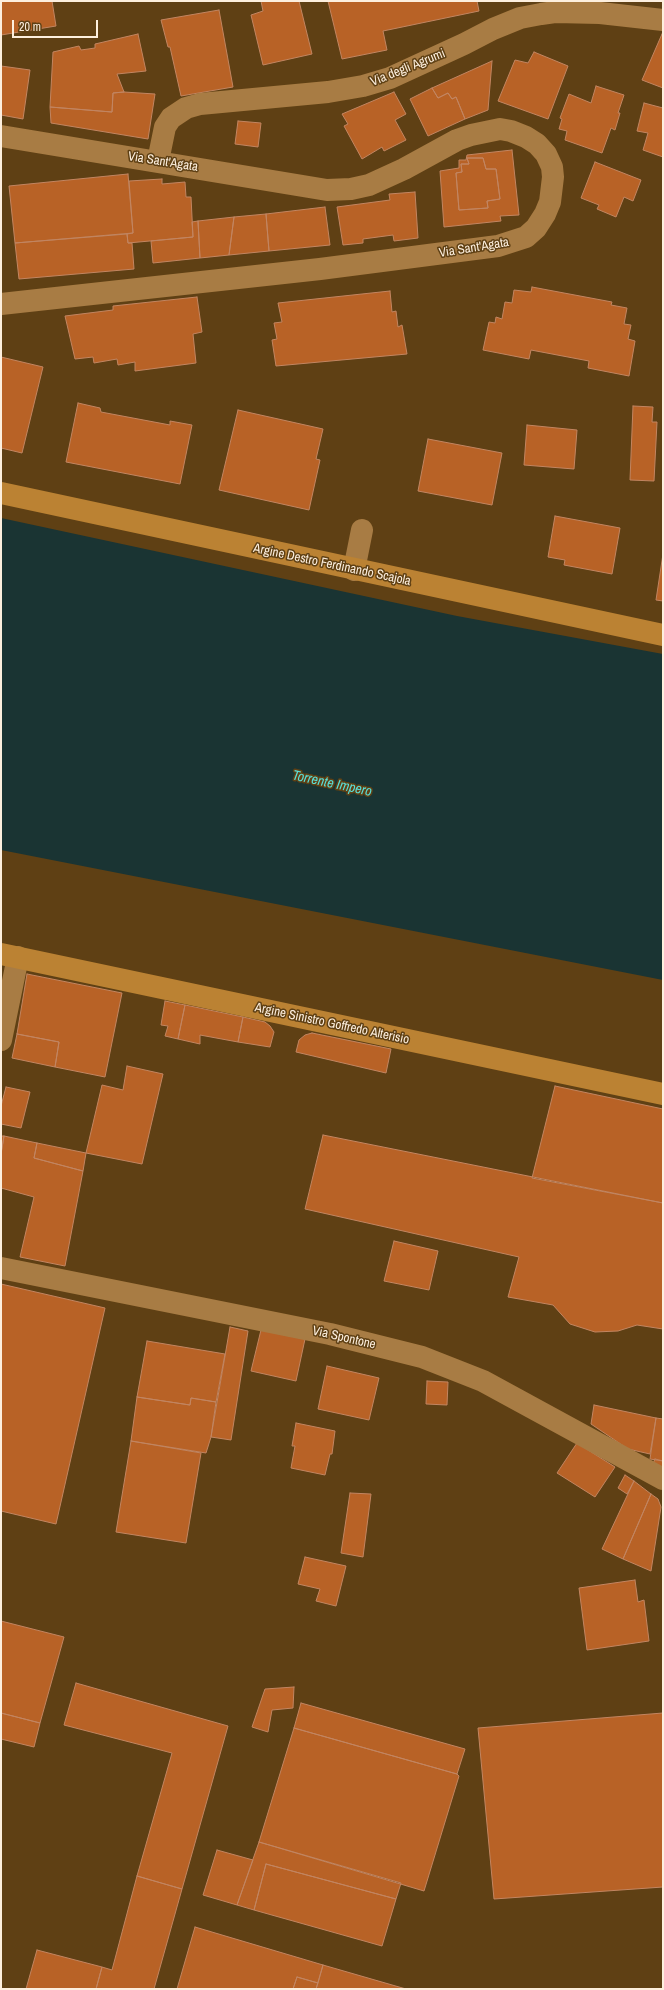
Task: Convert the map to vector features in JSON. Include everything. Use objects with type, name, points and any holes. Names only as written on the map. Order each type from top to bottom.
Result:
[{"type":"main road","name":"Argine Destro Ferdinando Scajola","points":[[1,493],[354,570],[663,635]]},
{"type":"main road","name":"Argine Sinistro Goffredo Alterisio","points":[[9,956],[663,1094]]},
{"type":"street","name":"Via degli Agrumi","points":[[158,162],[165,127],[171,118],[186,108],[200,104],[328,92],[363,86],[390,78],[493,29],[520,18],[542,14],[555,12],[600,13],[663,20]]},
{"type":"street","name":"Via Sant'Agata","points":[[1,136],[327,190],[351,189],[369,185],[471,135],[500,129],[512,131],[537,144],[549,160],[554,177],[550,202],[545,214],[536,228],[526,237],[498,246],[289,272],[1,304]]},
{"type":"street","points":[[354,570],[362,530]]},
{"type":"street","points":[[1,1040],[9,956]]},
{"type":"street","name":"Via Spontone","points":[[1,1268],[322,1332],[422,1357],[483,1381],[663,1478]]},
{"type":"water","name":"Torrente Impero","points":[[1,518],[457,616],[663,654],[663,980],[1,850]]},
{"type":"building","points":[[1,1],[52,1],[56,26],[1,35]]},
{"type":"building","points":[[261,1],[299,1],[312,54],[263,65],[251,15],[263,11]]},
{"type":"building","points":[[328,1],[477,1],[479,11],[383,31],[387,50],[342,59]]},
{"type":"building","points":[[219,10],[233,87],[181,96],[170,47],[168,47],[161,20]]},
{"type":"building","points":[[138,34],[146,71],[117,74],[124,92],[113,93],[112,112],[50,107],[53,52],[79,46],[81,50],[95,48],[95,44]]},
{"type":"building","points":[[663,34],[663,88],[642,80]]},
{"type":"building","points":[[534,52],[568,66],[548,119],[498,101],[515,60],[528,63]]},
{"type":"building","points":[[492,61],[488,110],[465,119],[456,97],[452,99],[448,93],[438,98],[432,88]]},
{"type":"building","points":[[1,66],[30,70],[23,119],[1,115]]},
{"type":"building","points":[[596,86],[624,95],[618,113],[620,113],[615,130],[611,128],[602,153],[565,140],[567,131],[559,129],[562,119],[560,118],[569,94],[591,103]]},
{"type":"building","points":[[432,88],[438,98],[448,93],[452,99],[456,97],[465,119],[428,136],[410,99]]},
{"type":"building","points":[[124,92],[155,94],[148,139],[51,123],[50,107],[112,112],[113,93]]},
{"type":"building","points":[[394,92],[406,114],[395,120],[406,140],[384,151],[382,147],[362,159],[344,126],[348,124],[342,114]]},
{"type":"building","points":[[644,103],[663,108],[663,157],[643,150],[648,133],[637,131]]},
{"type":"building","points":[[238,121],[261,123],[258,147],[235,144]]},
{"type":"building","points":[[512,150],[519,215],[500,216],[501,221],[444,227],[440,171],[459,168],[459,160],[466,160],[467,155]],"holes":[[[467,158],[483,158],[486,169],[496,169],[500,199],[487,201],[488,208],[459,210],[456,173],[462,172],[461,164],[469,164]]]},
{"type":"building","points":[[467,158],[483,158],[486,169],[496,169],[500,199],[487,201],[488,208],[459,210],[456,173],[462,172],[461,164],[469,164]]},
{"type":"building","points":[[595,162],[641,180],[633,201],[624,197],[616,217],[597,209],[599,205],[581,198]]},
{"type":"building","points":[[128,174],[133,233],[15,243],[9,186]]},
{"type":"building","points":[[162,179],[162,184],[185,182],[186,197],[191,197],[193,237],[128,243],[127,234],[133,233],[129,181]]},
{"type":"building","points":[[415,192],[418,238],[394,241],[393,235],[363,239],[363,243],[343,245],[337,207],[390,200],[389,194]]},
{"type":"building","points":[[325,207],[330,245],[269,251],[266,214]]},
{"type":"building","points":[[266,214],[269,251],[229,255],[234,217]]},
{"type":"building","points":[[234,217],[229,255],[200,258],[198,221]]},
{"type":"building","points":[[198,221],[200,258],[153,263],[151,241],[193,237],[192,222]]},
{"type":"building","points":[[127,234],[128,243],[132,243],[134,269],[19,279],[15,243]]},
{"type":"building","points":[[532,287],[612,302],[611,305],[627,308],[624,324],[631,325],[628,339],[635,341],[629,376],[588,368],[589,361],[531,350],[529,359],[483,350],[489,322],[495,323],[496,317],[502,319],[505,302],[512,303],[514,290],[531,292]]},
{"type":"building","points":[[390,291],[392,312],[396,311],[398,327],[402,325],[407,354],[276,366],[272,340],[277,339],[274,323],[282,322],[278,303]]},
{"type":"building","points":[[197,297],[202,332],[193,334],[196,363],[135,371],[135,362],[118,365],[117,359],[94,363],[93,357],[75,359],[65,316],[113,310],[113,306]]},
{"type":"building","points":[[1,357],[43,367],[22,453],[1,448]]},
{"type":"building","points":[[78,403],[100,408],[101,412],[170,425],[170,421],[192,425],[180,484],[66,462]]},
{"type":"building","points":[[633,406],[653,407],[652,422],[657,422],[654,481],[630,480]]},
{"type":"building","points":[[238,410],[323,429],[316,459],[320,460],[309,510],[219,490]]},
{"type":"building","points":[[527,425],[577,430],[574,469],[524,465]]},
{"type":"building","points":[[428,439],[502,453],[492,505],[418,491]]},
{"type":"building","points":[[555,516],[620,528],[612,574],[564,565],[565,560],[548,557]]},
{"type":"building","points":[[663,554],[663,601],[656,600]]},
{"type":"building","points":[[27,974],[122,993],[105,1077],[55,1067],[59,1042],[17,1034]]},
{"type":"building","points":[[165,1001],[185,1005],[178,1039],[165,1036],[168,1026],[161,1025]]},
{"type":"building","points":[[185,1005],[243,1017],[238,1042],[200,1035],[200,1044],[178,1039]]},
{"type":"building","points":[[243,1017],[265,1022],[270,1026],[274,1032],[270,1047],[238,1042]]},
{"type":"building","points":[[312,1033],[391,1049],[386,1073],[296,1052],[299,1040],[305,1035]]},
{"type":"building","points":[[17,1034],[59,1042],[55,1067],[12,1058]]},
{"type":"building","points":[[127,1066],[163,1074],[142,1164],[86,1153],[102,1085],[123,1090]]},
{"type":"building","points":[[555,1086],[663,1109],[663,1203],[532,1178]]},
{"type":"building","points":[[6,1087],[30,1092],[21,1128],[1,1124],[1,1106]]},
{"type":"building","points":[[323,1135],[663,1203],[663,1329],[637,1325],[618,1331],[595,1332],[570,1324],[553,1305],[508,1297],[519,1257],[305,1209]]},
{"type":"building","points":[[1,1136],[4,1136],[1,1154]]},
{"type":"building","points":[[4,1136],[37,1143],[34,1158],[83,1171],[65,1266],[20,1257],[34,1197],[1,1188],[1,1154]]},
{"type":"building","points":[[37,1143],[86,1153],[83,1171],[34,1158]]},
{"type":"building","points":[[394,1241],[438,1251],[429,1290],[384,1281]]},
{"type":"building","points":[[1,1284],[105,1308],[56,1524],[1,1511]]},
{"type":"building","points":[[230,1327],[248,1331],[231,1440],[211,1437]]},
{"type":"building","points":[[261,1330],[305,1339],[296,1381],[251,1371]]},
{"type":"building","points":[[147,1341],[225,1354],[216,1402],[191,1398],[190,1405],[137,1397]]},
{"type":"building","points":[[327,1366],[379,1378],[369,1420],[318,1409]]},
{"type":"building","points":[[427,1381],[448,1382],[447,1405],[426,1404]]},
{"type":"building","points":[[137,1397],[190,1405],[191,1398],[216,1402],[211,1437],[206,1453],[131,1441]]},
{"type":"building","points":[[594,1405],[656,1418],[650,1454],[628,1449],[591,1424]]},
{"type":"building","points":[[656,1418],[663,1419],[663,1461],[650,1459]]},
{"type":"building","points":[[296,1423],[335,1431],[332,1454],[330,1454],[325,1475],[291,1468],[295,1446],[292,1446]]},
{"type":"building","points":[[131,1441],[201,1453],[186,1543],[116,1532]]},
{"type":"building","points":[[577,1443],[615,1467],[595,1497],[557,1473]]},
{"type":"building","points":[[655,1459],[663,1461],[663,1469],[652,1466]]},
{"type":"building","points":[[625,1475],[634,1481],[627,1494],[618,1488]]},
{"type":"building","points":[[634,1481],[651,1494],[623,1559],[602,1549]]},
{"type":"building","points":[[350,1493],[371,1494],[363,1557],[341,1553]]},
{"type":"building","points":[[651,1494],[658,1499],[661,1507],[651,1571],[623,1559]]},
{"type":"building","points":[[305,1557],[346,1566],[336,1606],[316,1601],[320,1589],[298,1584]]},
{"type":"building","points":[[635,1580],[638,1602],[644,1600],[649,1641],[587,1650],[579,1588]]},
{"type":"building","points":[[1,1621],[64,1637],[40,1723],[1,1713]]},
{"type":"building","points":[[76,1683],[228,1726],[182,1889],[137,1876],[172,1753],[64,1725]]},
{"type":"building","points":[[294,1687],[293,1708],[272,1710],[268,1732],[252,1727],[265,1689]]},
{"type":"building","points":[[301,1703],[465,1749],[457,1774],[294,1728]]},
{"type":"building","points":[[1,1713],[40,1723],[34,1747],[1,1739]]},
{"type":"building","points":[[663,1713],[663,1887],[494,1899],[478,1728]]},
{"type":"building","points":[[294,1728],[457,1774],[459,1776],[424,1891],[259,1842]]},
{"type":"building","points":[[259,1842],[401,1883],[396,1899],[266,1864],[254,1910],[237,1905]]},
{"type":"building","points":[[217,1850],[253,1860],[237,1905],[203,1895]]},
{"type":"building","points":[[266,1864],[396,1899],[382,1946],[254,1910]]},
{"type":"building","points":[[137,1876],[182,1889],[154,1989],[96,1989],[102,1967],[112,1970]]},
{"type":"building","points":[[195,1927],[323,1965],[318,1983],[297,1977],[293,1989],[177,1989]]},
{"type":"building","points":[[37,1950],[102,1967],[96,1989],[26,1989]]},
{"type":"building","points":[[323,1965],[406,1989],[316,1989]]},
{"type":"building","points":[[297,1977],[318,1983],[316,1989],[293,1989]]}]
